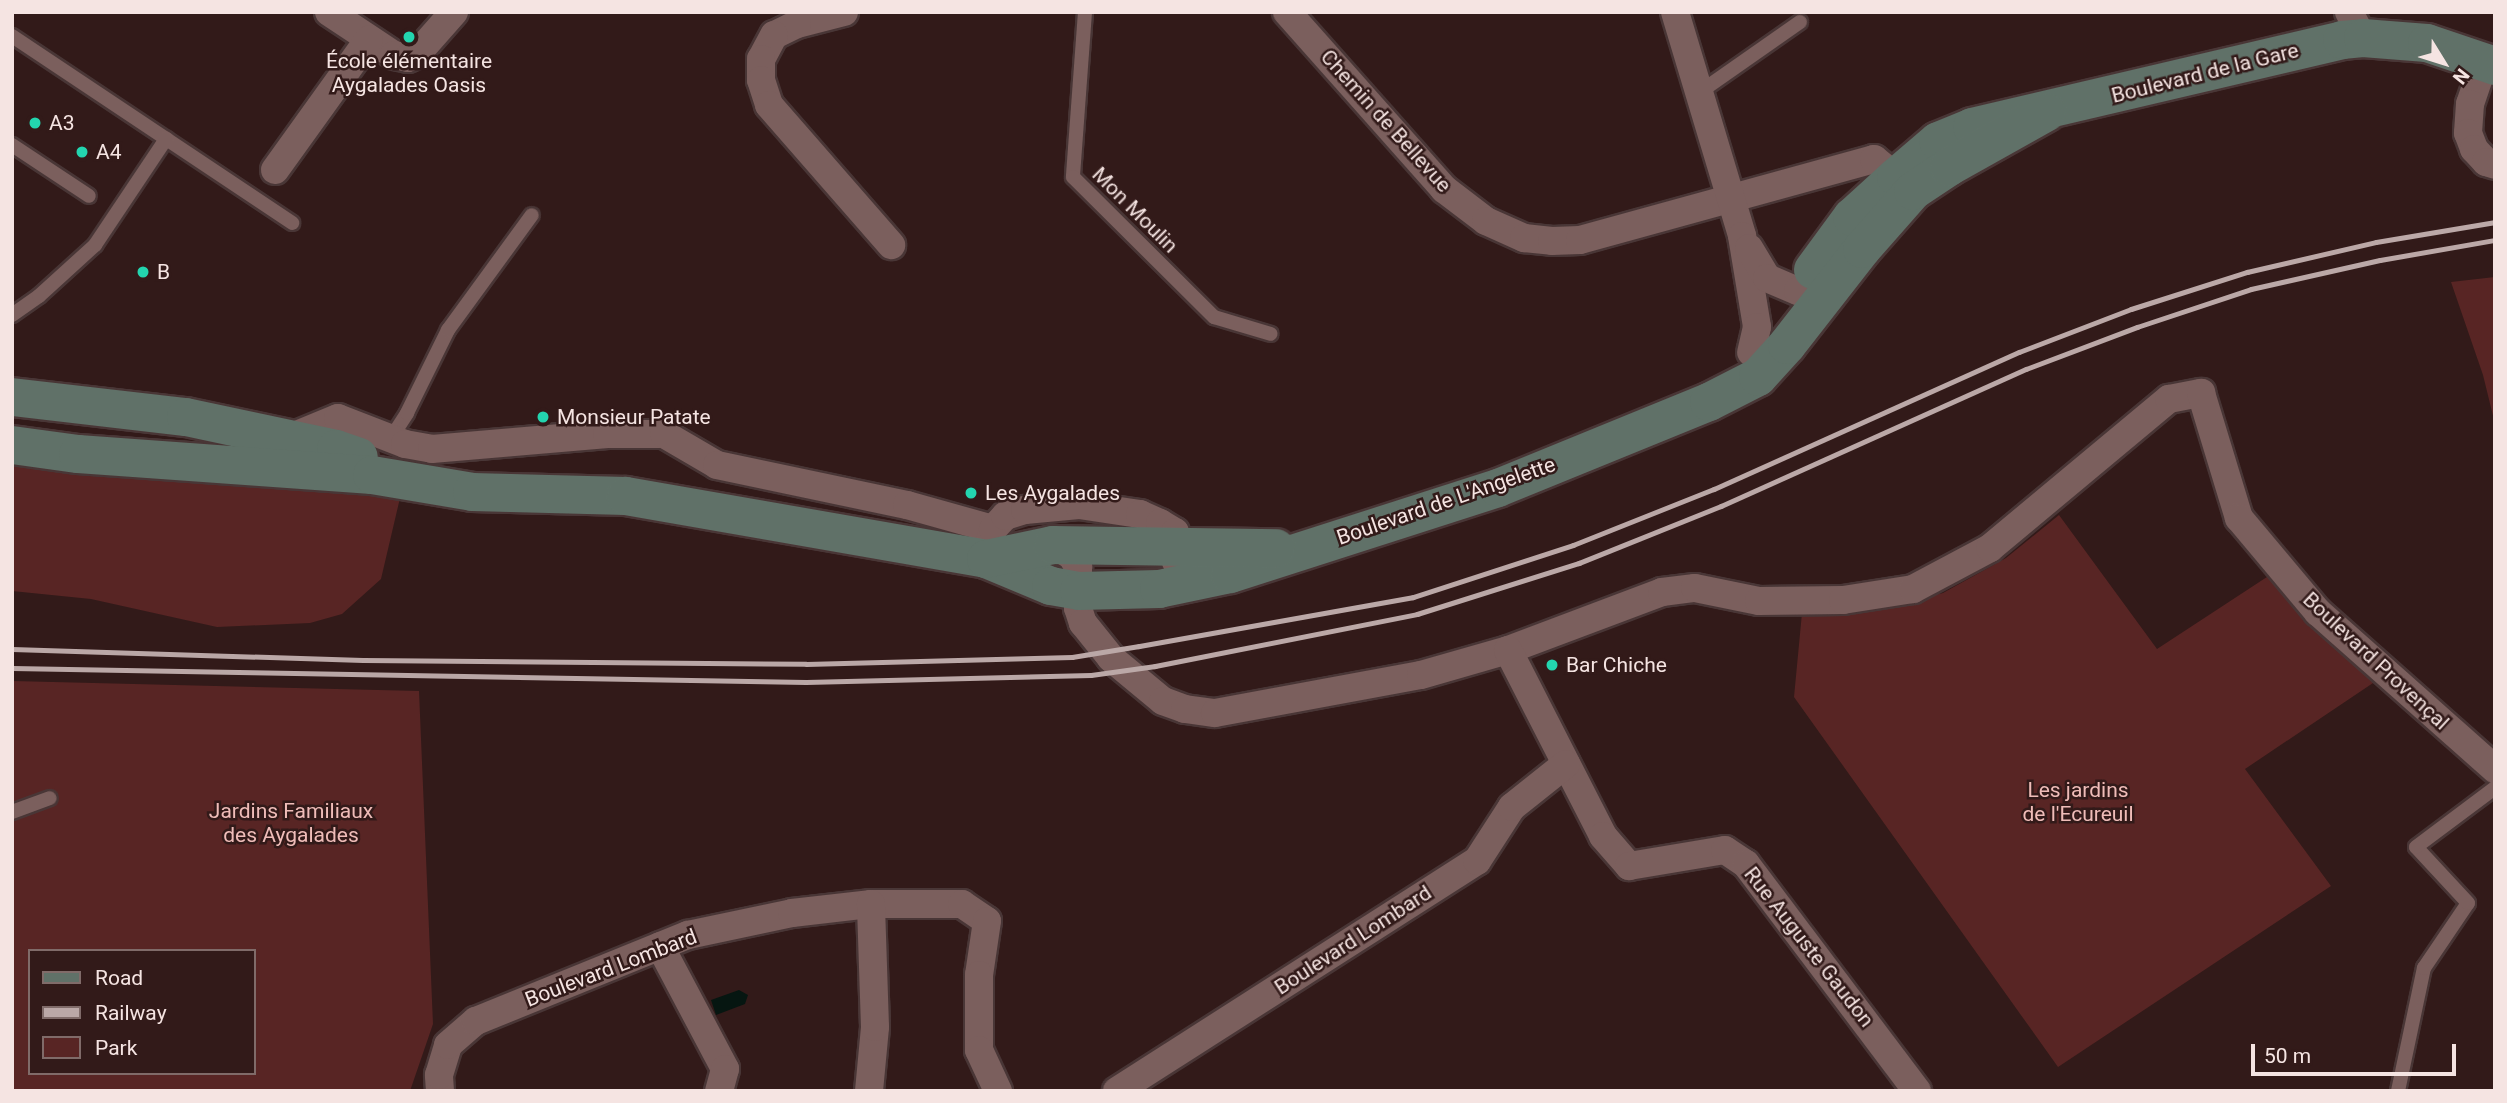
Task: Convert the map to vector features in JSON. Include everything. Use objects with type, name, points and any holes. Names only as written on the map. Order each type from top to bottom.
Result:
[{"type":"main road","name":"Boulevard de la Gare","points":[[1862,249],[1894,196],[1938,141],[1972,127],[2342,40],[2356,25],[2427,43],[2489,64]]},
{"type":"main road","name":"Boulevard de la Gare","points":[[1798,291],[1852,217],[1894,196]]},
{"type":"main road","name":"Boulevard de L'Angelette","points":[[990,544],[1051,586],[1079,591],[1159,589],[1230,574],[1498,488],[1710,402],[1758,377],[1787,345],[1862,249]]},
{"type":"main road","name":"Boulevard de L'Angelette","points":[[1664,419],[1733,370],[1751,352],[1798,291]]},
{"type":"main road","points":[[12,397],[186,417],[380,459],[472,492],[626,496],[990,544]]},
{"type":"main road","points":[[12,445],[78,454],[380,459]]},
{"type":"main road","name":"Boulevard de L'Angelette","points":[[990,544],[1306,548]]},
{"type":"street","points":[[329,12],[394,55],[408,58],[417,54],[454,12]]},
{"type":"street","points":[[844,12],[797,24],[774,35],[761,59],[761,80],[769,105],[891,245]]},
{"type":"street","name":"Chemin de Bellevue","points":[[1287,12],[1444,189],[1486,221],[1524,238],[1552,242],[1580,240],[1732,196]]},
{"type":"street","points":[[1675,12],[1742,236],[1758,327],[1751,352]]},
{"type":"street","points":[[275,170],[369,39]]},
{"type":"street","points":[[2489,64],[2470,104],[2468,133],[2474,149],[2486,162],[2495,165]]},
{"type":"street","points":[[1732,196],[1874,159],[1894,196]]},
{"type":"street","points":[[1742,236],[1767,278],[1798,291]]},
{"type":"street","name":"Boulevard de la Gare","points":[[1798,291],[1862,249]]},
{"type":"street","name":"Boulevard Provençal","points":[[1508,650],[1662,592],[1695,588],[1759,601],[1843,600],[1913,589],[1990,548],[2169,399],[2201,393],[2239,518],[2318,612],[2495,769]]},
{"type":"street","points":[[380,459],[432,449],[607,434],[664,434],[717,465],[907,505],[990,544],[1005,516],[1025,510],[1079,505],[1140,514],[1175,532],[1180,547],[1176,561],[1164,575],[1079,591]]},
{"type":"street","points":[[1053,545],[1072,556],[1079,567],[1078,608],[1083,623],[1111,657],[1163,701],[1185,709],[1215,713],[1247,708],[1421,675],[1508,650]]},
{"type":"street","name":"Rue Auguste Gaudon","points":[[1508,650],[1603,836],[1629,866],[1725,850],[1746,864],[1917,1091]]},
{"type":"street","name":"Boulevard Lombard","points":[[1117,1091],[1477,861],[1512,807],[1566,764]]},
{"type":"street","points":[[869,1091],[875,1027],[872,904]]},
{"type":"street","name":"Boulevard Lombard","points":[[440,1091],[439,1075],[448,1045],[476,1021],[688,935],[792,914],[872,904],[962,904],[987,922],[979,975],[979,1050],[998,1091]]},
{"type":"street","points":[[660,946],[725,1069],[719,1091]]},
{"type":"lane","name":"Mon Moulin","points":[[1085,12],[1073,177],[1214,317],[1271,334]]},
{"type":"lane","points":[[1700,92],[1800,22]]},
{"type":"lane","points":[[12,36],[292,223]]},
{"type":"lane","points":[[12,315],[39,296],[95,245],[166,139]]},
{"type":"lane","points":[[12,145],[89,196]]},
{"type":"lane","points":[[380,459],[407,413],[448,330],[532,215]]},
{"type":"lane","points":[[2398,1091],[2424,968],[2468,903],[2416,847],[2495,788]]},
{"type":"lane","points":[[12,812],[50,798]]},
{"type":"green space","points":[[2495,277],[2495,424],[2483,375],[2451,282]]},
{"type":"green space","points":[[12,461],[400,498],[381,579],[342,614],[310,623],[217,627],[91,599],[12,591]]},
{"type":"green space","name":"Les jardins de l'Ecureuil","points":[[2059,515],[2157,649],[2270,575],[2338,650],[2376,681],[2245,769],[2331,886],[2058,1067],[1794,697],[1802,613],[1883,609],[1943,593],[2006,558]]},
{"type":"green space","name":"Jardins Familiaux des Aygalades","points":[[12,681],[419,691],[433,1024],[410,1091],[12,1091]]},
{"type":"shaded area","points":[[739,990],[748,995],[745,1004],[716,1015],[711,1000]]},
{"type":"railway","points":[[12,649],[363,660],[806,664],[1072,657],[1139,646],[1413,597],[1573,545],[1714,489],[2019,352],[2131,309],[2247,272],[2376,242],[2495,222]]},
{"type":"railway","points":[[12,668],[806,682],[1091,675],[1155,666],[1417,614],[1579,563],[1721,506],[2026,369],[2137,327],[2251,289],[2380,260],[2495,240]]},
{"type":"place","name":"École élémentaire Aygalades Oasis","points":[[409,37]]},
{"type":"place","name":"A3","points":[[35,123]]},
{"type":"place","name":"A4","points":[[82,152]]},
{"type":"place","name":"B","points":[[143,272]]},
{"type":"place","name":"Monsieur Patate","points":[[543,417]]},
{"type":"place","name":"Les Aygalades","points":[[971,493]]},
{"type":"place","name":"Bar Chiche","points":[[1552,665]]}]
